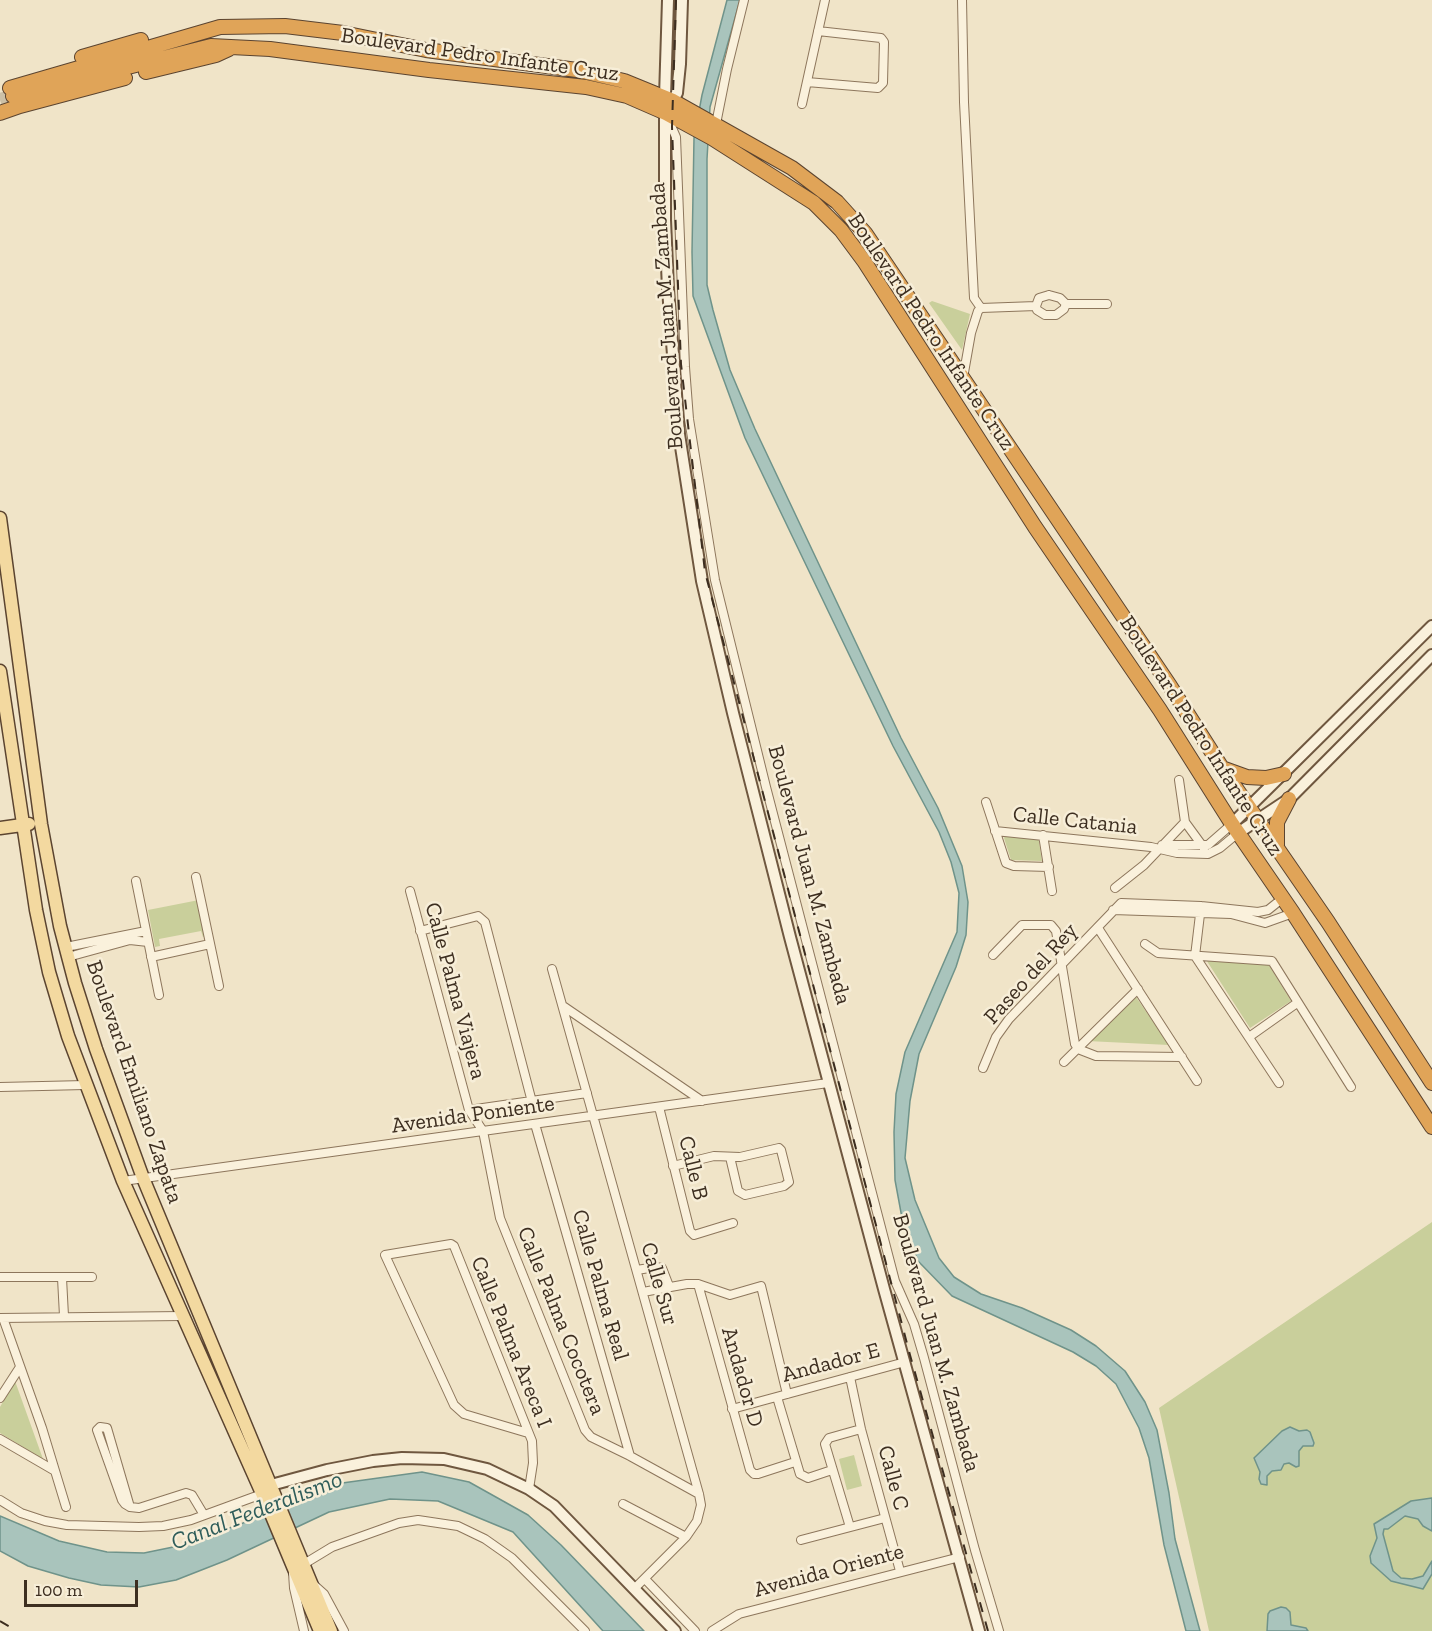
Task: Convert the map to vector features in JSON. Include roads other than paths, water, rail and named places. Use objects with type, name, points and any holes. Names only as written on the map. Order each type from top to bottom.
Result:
[{"type":"highway","name":"Boulevard Pedro Infante Cruz","points":[[8,90],[114,47],[195,26],[285,26],[343,33],[426,50],[578,70],[624,81],[668,104],[688,125],[795,189],[814,203],[841,230],[864,261],[1035,527],[1160,710],[1235,829],[1293,913],[1432,1128]]},
{"type":"highway","name":"Boulevard Pedro Infante Cruz","points":[[8,90],[216,55],[234,47],[270,49],[429,70],[586,87],[668,104],[688,109],[792,168],[843,208],[865,233],[1170,686],[1432,1083]]},
{"type":"highway","points":[[1,110],[8,90]]},
{"type":"highway","points":[[1222,768],[1247,777],[1266,778],[1284,774]]},
{"type":"highway","points":[[1277,847],[1277,822],[1289,800]]},
{"type":"main road","name":"Boulevard Emiliano Zapata","points":[[0,518],[41,824],[49,873],[67,952],[96,1049],[143,1178],[266,1490]]},
{"type":"main road","name":"Boulevard Emiliano Zapata","points":[[0,671],[34,900],[49,972],[63,1022],[123,1181],[183,1316],[274,1506],[298,1566],[320,1631]]},
{"type":"main road","points":[[0,828],[41,824]]},
{"type":"main road","name":"Boulevard Emiliano Zapata","points":[[298,1566],[310,1581],[331,1631]]},
{"type":"street","name":"Boulevard Juan M. Zambada","points":[[668,0],[665,245],[672,371],[682,461],[697,551],[732,713],[828,1083],[979,1631]]},
{"type":"street","name":"Boulevard Juan M. Zambada","points":[[682,0],[680,64],[676,93],[668,104],[676,137],[689,419],[715,580],[766,787],[895,1281],[914,1324],[999,1631]]},
{"type":"street","points":[[714,123],[744,0]]},
{"type":"street","points":[[802,104],[825,0]]},
{"type":"street","points":[[962,0],[964,102],[974,298],[981,308]]},
{"type":"street","points":[[807,82],[878,88],[883,82],[884,42],[881,38],[818,30]]},
{"type":"street","points":[[1036,306],[1040,298],[1049,294],[1060,298],[1066,304],[1107,304]]},
{"type":"street","points":[[1036,306],[1041,314],[1051,316],[1061,312],[1066,304]]},
{"type":"street","points":[[981,308],[1036,306]]},
{"type":"street","points":[[963,380],[971,333],[981,308]]},
{"type":"street","points":[[1157,847],[1202,846],[1235,829],[1254,814],[1284,774],[1432,626]]},
{"type":"street","points":[[1254,814],[1289,800],[1432,655]]},
{"type":"street","points":[[1179,780],[1185,822],[1208,854]]},
{"type":"street","points":[[986,802],[1004,861],[1008,865],[1048,867]]},
{"type":"street","points":[[1115,888],[1136,872],[1157,847],[1185,822]]},
{"type":"street","points":[[1157,847],[1208,854],[1220,848],[1235,829]]},
{"type":"street","name":"Calle Catania","points":[[995,831],[1157,847]]},
{"type":"street","points":[[1043,835],[1052,891]]},
{"type":"street","points":[[196,877],[219,986]]},
{"type":"street","points":[[136,881],[159,995]]},
{"type":"street","name":"Calle Palma Viajera","points":[[410,891],[469,1110],[483,1131]]},
{"type":"street","name":"Paseo del Rey","points":[[983,1068],[1001,1029],[1113,910],[1201,909],[1263,912],[1283,898]]},
{"type":"street","points":[[1201,909],[1196,956],[1279,1083]]},
{"type":"street","name":"Paseo del Rey","points":[[1201,909],[1265,923],[1293,913]]},
{"type":"street","points":[[420,931],[478,916],[485,922],[532,1102]]},
{"type":"street","points":[[993,955],[1022,925],[1046,924],[1055,928],[1075,1044],[1078,1049],[1096,1056],[1182,1057]]},
{"type":"street","points":[[1098,928],[1197,1081]]},
{"type":"street","points":[[67,952],[146,931]]},
{"type":"street","points":[[67,952],[130,940],[148,942]]},
{"type":"street","points":[[151,957],[210,944]]},
{"type":"street","points":[[1145,944],[1158,953],[1272,962],[1351,1087]]},
{"type":"street","name":"Calle Sur","points":[[552,969],[699,1494],[700,1505],[697,1521],[686,1537],[634,1588]]},
{"type":"street","points":[[1064,1062],[1138,989]]},
{"type":"street","points":[[1249,1037],[1297,1004]]},
{"type":"street","points":[[563,1006],[702,1101]]},
{"type":"street","name":"Avenida Poniente","points":[[123,1181],[828,1083]]},
{"type":"street","points":[[0,1087],[85,1084]]},
{"type":"street","points":[[469,1110],[587,1094]]},
{"type":"street","name":"Calle B","points":[[659,1107],[690,1231],[694,1235],[733,1223]]},
{"type":"street","name":"Calle Palma Real","points":[[535,1124],[630,1456]]},
{"type":"street","name":"Calle Palma Cocotera","points":[[483,1131],[500,1218],[585,1430],[591,1437],[699,1494]]},
{"type":"street","points":[[673,1166],[714,1156],[740,1157],[777,1148],[781,1150],[789,1178],[787,1184],[745,1195],[738,1191],[730,1157]]},
{"type":"street","name":"Calle Palma Areca I","points":[[528,1432],[464,1414],[454,1405],[384,1257],[386,1255],[452,1244],[528,1432],[534,1450],[530,1489]]},
{"type":"street","points":[[637,1270],[662,1268],[669,1286]]},
{"type":"street","points":[[0,1277],[92,1277]]},
{"type":"street","points":[[62,1278],[64,1316]]},
{"type":"street","points":[[643,1292],[669,1286],[698,1284],[730,1294],[761,1286],[787,1394]]},
{"type":"street","name":"Andador D","points":[[698,1284],[750,1470],[758,1474],[795,1462]]},
{"type":"street","points":[[66,1507],[2,1318],[183,1316]]},
{"type":"street","name":"Andador E","points":[[732,1409],[904,1362]]},
{"type":"street","points":[[0,1398],[20,1367]]},
{"type":"street","name":"Calle C","points":[[850,1377],[861,1429],[900,1571]]},
{"type":"street","points":[[777,1397],[800,1473],[808,1478],[832,1470]]},
{"type":"street","points":[[130,1507],[107,1428],[100,1426],[98,1430],[109,1467],[122,1500],[130,1507],[146,1506],[186,1493],[192,1496],[204,1515]]},
{"type":"street","points":[[850,1527],[826,1450],[827,1440],[830,1437],[861,1429]]},
{"type":"street","points":[[0,1439],[55,1471]]},
{"type":"street","points":[[0,1500],[21,1513],[67,1525],[163,1526],[204,1515],[303,1476],[373,1461],[444,1459],[487,1469],[530,1489],[567,1518],[675,1631]]},
{"type":"street","points":[[109,1467],[118,1463]]},
{"type":"street","points":[[623,1504],[686,1537]]},
{"type":"street","points":[[801,1540],[885,1518]]},
{"type":"street","points":[[304,1631],[294,1588],[298,1566],[332,1547],[399,1523],[426,1520],[458,1526],[485,1539],[512,1558],[585,1631]]},
{"type":"street","name":"Avenida Oriente","points":[[712,1631],[739,1614],[960,1557]]},
{"type":"street","points":[[645,1579],[695,1631]]},
{"type":"street","points":[[310,1581],[324,1594],[344,1631]]},
{"type":"water","points":[[727,0],[740,0],[710,107],[707,159],[707,285],[713,310],[730,370],[755,429],[901,738],[938,808],[962,866],[968,902],[966,935],[956,967],[919,1054],[910,1101],[905,1158],[915,1200],[939,1258],[954,1277],[981,1294],[1022,1308],[1071,1330],[1096,1346],[1125,1371],[1145,1402],[1157,1430],[1175,1539],[1200,1631],[1186,1631],[1164,1545],[1149,1458],[1139,1428],[1116,1384],[1096,1366],[1073,1352],[952,1296],[918,1261],[902,1218],[895,1180],[896,1094],[905,1052],[957,932],[959,893],[951,862],[939,832],[893,746],[745,438],[693,296],[694,138],[702,95]]},
{"type":"water","points":[[1290,1427],[1310,1432],[1313,1446],[1303,1446],[1299,1451],[1299,1466],[1284,1464],[1281,1470],[1272,1471],[1267,1476],[1267,1485],[1261,1484],[1260,1472],[1254,1458],[1282,1431]]},
{"type":"water","points":[[422,1472],[469,1482],[528,1515],[561,1545],[644,1631],[603,1631],[513,1532],[438,1501],[390,1499],[329,1512],[227,1560],[176,1580],[139,1587],[101,1585],[69,1578],[28,1566],[0,1551],[0,1516],[59,1541],[107,1552],[144,1553],[183,1545],[243,1523],[335,1484]]},
{"type":"water","points":[[1432,1498],[1432,1531],[1423,1526],[1418,1519],[1405,1516],[1388,1529],[1384,1529],[1383,1534],[1393,1571],[1401,1578],[1412,1579],[1423,1576],[1432,1561],[1432,1574],[1423,1589],[1391,1581],[1371,1563],[1370,1556],[1377,1538],[1374,1524],[1411,1501]]},
{"type":"water","points":[[1281,1607],[1290,1612],[1291,1625],[1306,1628],[1308,1631],[1267,1631],[1268,1614]]},
{"type":"tunnel","points":[[0,100],[13,96]]},
{"type":"railway","points":[[676,0],[672,127],[681,364],[705,572],[910,1355],[988,1631]]},
{"type":"railway","points":[[0,1621],[17,1631]]},
{"type":"water label","name":"Canal Federalismo","points":[[257,1511]]}]
